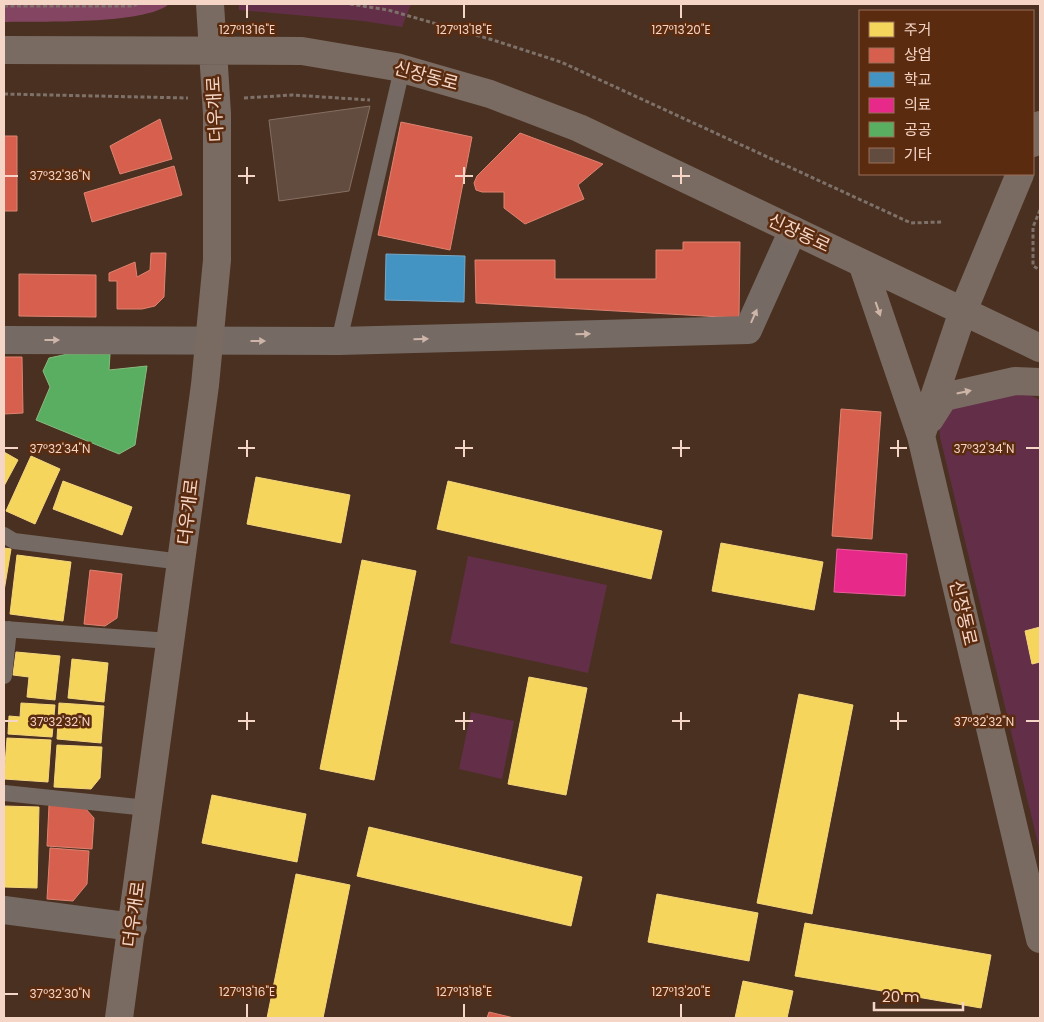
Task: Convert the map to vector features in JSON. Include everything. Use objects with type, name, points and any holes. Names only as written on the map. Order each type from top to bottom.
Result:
[{"type":"street","name":"더우개로","points":[[119,1018],[133,927],[147,808],[182,562],[210,341],[217,260],[215,99],[210,4]]},
{"type":"street","name":"신장동로","points":[[4,50],[302,50],[402,69],[490,94],[579,128],[1040,348]]},
{"type":"street","points":[[1034,140],[1040,125]]},
{"type":"street","points":[[921,436],[962,311],[1020,175]]},
{"type":"street","points":[[4,340],[339,341],[748,330],[793,230]]},
{"type":"street","name":"신장동로","points":[[862,263],[921,436],[1040,939]]},
{"type":"street","points":[[921,436],[944,397],[1015,381],[1040,382]]},
{"type":"street","points":[[4,910],[133,927]]},
{"type":"lane","points":[[339,341],[402,69]]},
{"type":"lane","points":[[4,535],[14,541],[182,562]]},
{"type":"lane","points":[[4,676],[6,629],[170,641]]},
{"type":"lane","points":[[4,794],[147,808]]},
{"type":"path","points":[[4,6],[133,6],[137,4]]},
{"type":"path","points":[[350,4],[388,10],[561,62],[911,223],[942,222]]},
{"type":"path","points":[[4,94],[215,99],[292,95],[394,101]]},
{"type":"path","points":[[1040,210],[1033,227],[1033,266],[1040,270]]},
{"type":"shaded area","points":[[4,4],[169,4],[156,11],[138,16],[115,19],[4,22]]},
{"type":"shaded area","points":[[239,4],[411,4],[402,27],[363,21],[239,10]]},
{"type":"shaded area","points":[[993,377],[1040,400],[1040,852],[940,437],[938,415]]},
{"type":"shaded area","points":[[468,556],[607,585],[588,673],[450,643]]},
{"type":"shaded area","points":[[471,712],[514,721],[502,779],[459,769]]},
{"type":"building: 주거","points":[[4,452],[18,460],[4,486]]},
{"type":"building: 주거","points":[[31,456],[60,469],[35,524],[6,511]]},
{"type":"building: 주거","points":[[256,477],[350,495],[341,543],[247,524]]},
{"type":"building: 주거","points":[[63,481],[132,507],[122,535],[53,509]]},
{"type":"building: 주거","points":[[448,481],[662,531],[651,579],[437,529]]},
{"type":"building: 주거","points":[[721,543],[823,562],[814,610],[712,591]]},
{"type":"building: 주거","points":[[4,548],[11,549],[4,591]]},
{"type":"building: 주거","points":[[17,555],[71,562],[63,621],[10,614]]},
{"type":"building: 주거","points":[[362,560],[416,571],[374,780],[320,769]]},
{"type":"building: 주거","points":[[1040,627],[1040,662],[1032,664],[1025,631]]},
{"type":"building: 주거","points":[[16,652],[60,656],[55,700],[27,697],[29,677],[13,675]]},
{"type":"building: 주거","points":[[72,659],[108,663],[104,702],[68,698]]},
{"type":"building: 주거","points":[[529,677],[587,688],[566,795],[508,784]]},
{"type":"building: 주거","points":[[799,694],[853,705],[812,914],[757,903]]},
{"type":"building: 주거","points":[[21,703],[55,705],[52,737],[8,734],[9,716],[20,717]]},
{"type":"building: 주거","points":[[59,703],[104,706],[101,743],[57,739]]},
{"type":"building: 주거","points":[[7,738],[51,740],[48,782],[4,779]]},
{"type":"building: 주거","points":[[57,745],[102,747],[100,778],[91,789],[54,787]]},
{"type":"building: 주거","points":[[212,795],[306,814],[297,862],[202,843]]},
{"type":"building: 주거","points":[[4,806],[39,807],[37,888],[4,887]]},
{"type":"building: 주거","points":[[369,827],[582,877],[571,926],[357,876]]},
{"type":"building: 주거","points":[[296,874],[350,885],[323,1018],[267,1018]]},
{"type":"building: 주거","points":[[657,894],[758,913],[749,961],[648,942]]},
{"type":"building: 주거","points":[[805,923],[991,955],[981,1008],[795,976]]},
{"type":"building: 주거","points":[[743,981],[793,991],[787,1018],[735,1018]]},
{"type":"building: 상업","points":[[160,119],[172,159],[120,174],[110,146]]},
{"type":"building: 상업","points":[[401,122],[472,137],[450,250],[378,235]]},
{"type":"building: 상업","points":[[520,133],[603,164],[578,185],[584,199],[525,224],[504,208],[504,192],[482,192],[476,190],[474,183],[477,176]]},
{"type":"building: 상업","points":[[4,136],[17,136],[17,211],[4,211]]},
{"type":"building: 상업","points":[[174,166],[182,195],[92,222],[84,193]]},
{"type":"building: 상업","points":[[683,242],[740,242],[739,318],[476,303],[475,260],[555,260],[555,279],[656,279],[656,250],[683,250]]},
{"type":"building: 상업","points":[[151,253],[166,253],[164,297],[155,306],[142,309],[117,309],[117,281],[109,281],[109,273],[135,262],[137,277],[150,270]]},
{"type":"building: 상업","points":[[19,274],[96,275],[96,317],[19,316]]},
{"type":"building: 상업","points":[[4,357],[22,357],[23,413],[4,414]]},
{"type":"building: 상업","points":[[841,409],[881,412],[872,539],[832,536]]},
{"type":"building: 상업","points":[[90,570],[122,574],[117,618],[105,626],[84,624]]},
{"type":"building: 상업","points":[[49,805],[85,808],[94,818],[92,849],[47,846]]},
{"type":"building: 상업","points":[[50,848],[89,851],[87,884],[73,901],[47,899]]},
{"type":"building: 상업","points":[[489,1012],[514,1018],[487,1018]]},
{"type":"building: 학교","points":[[386,254],[465,256],[464,302],[385,300]]},
{"type":"building: 의료","points":[[837,549],[907,554],[905,596],[834,592]]},
{"type":"building: 공공","points":[[68,354],[110,354],[109,370],[147,366],[135,445],[119,454],[36,420],[50,387],[43,371],[49,358]]},
{"type":"building: 기타","points":[[370,106],[349,191],[279,201],[269,120]]}]
